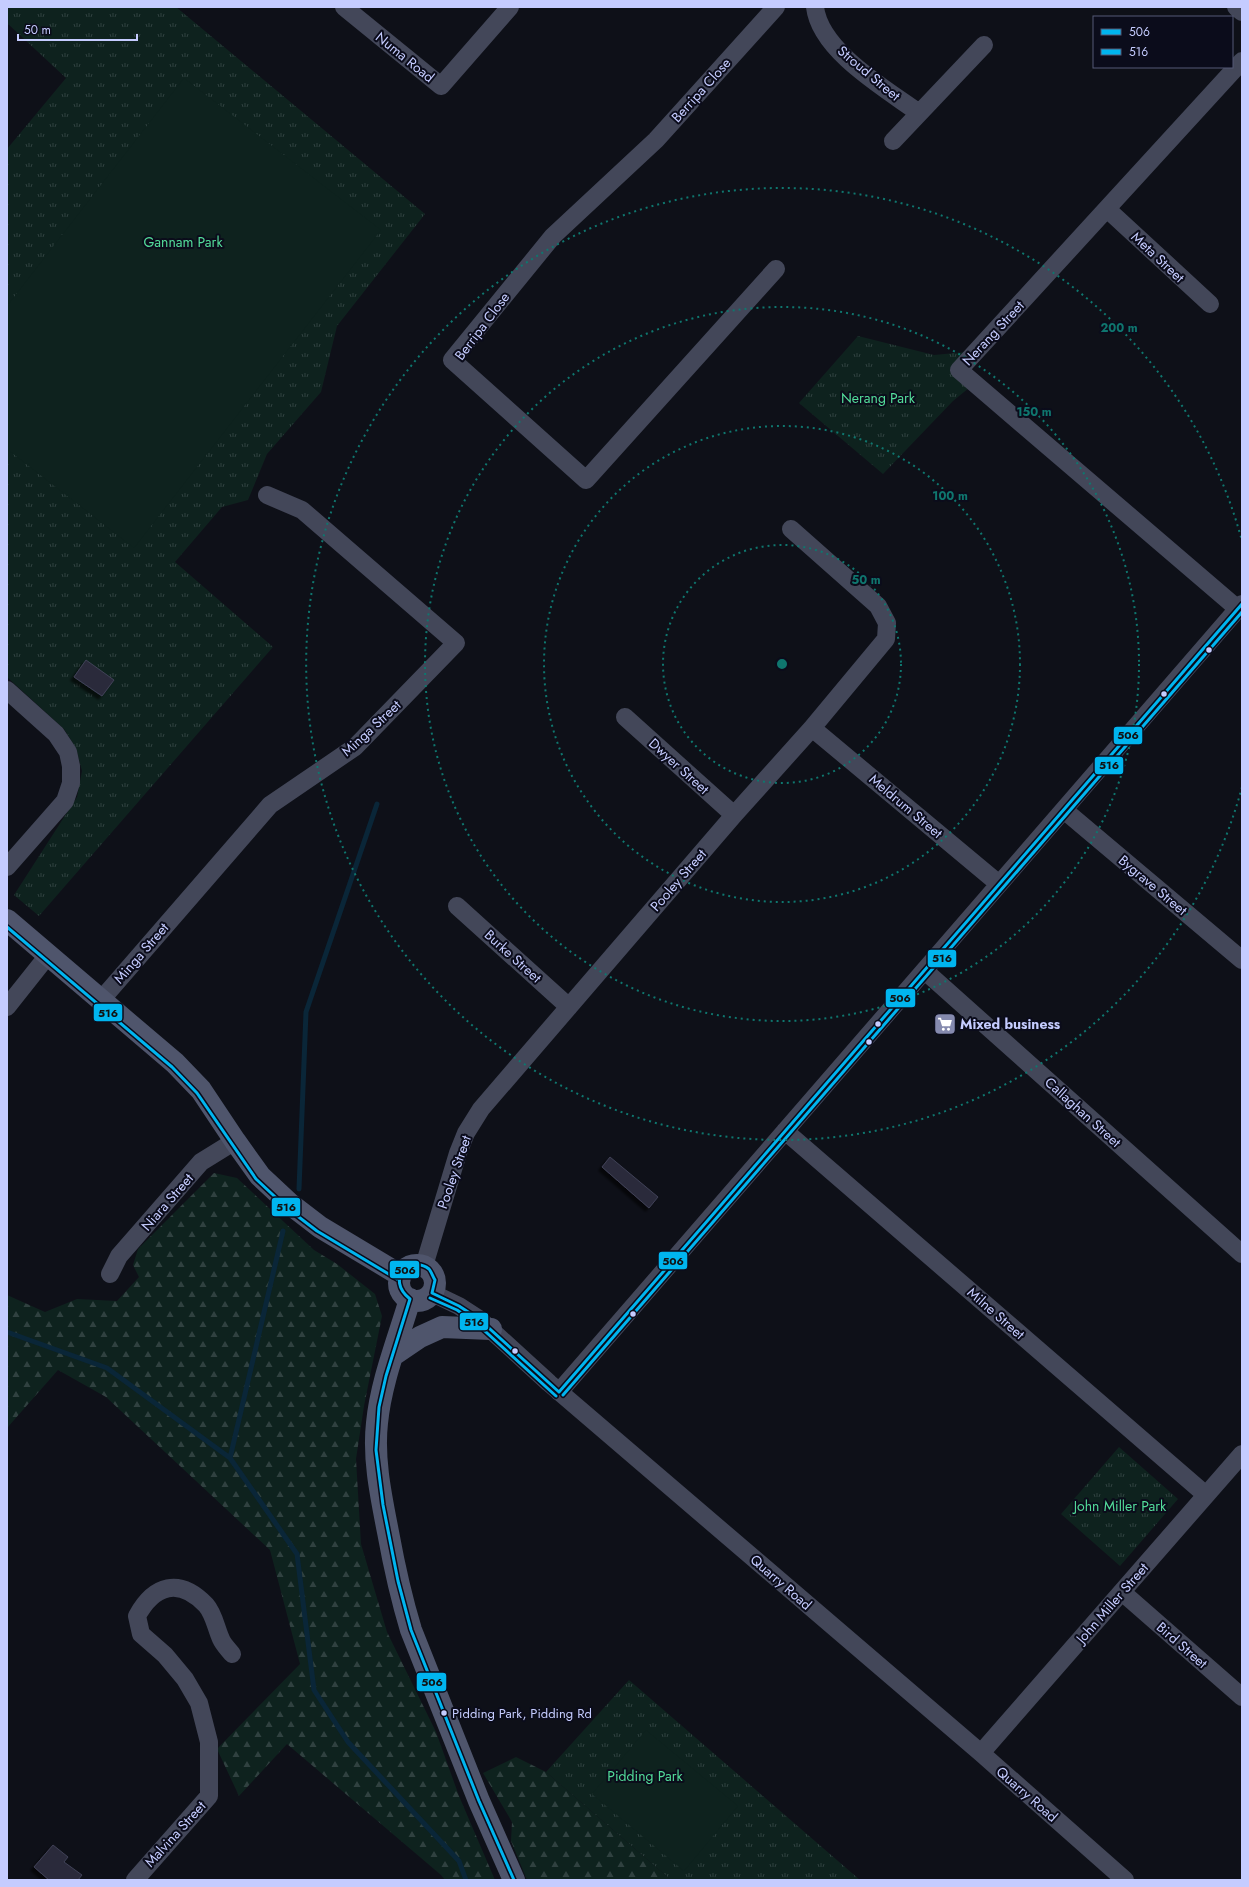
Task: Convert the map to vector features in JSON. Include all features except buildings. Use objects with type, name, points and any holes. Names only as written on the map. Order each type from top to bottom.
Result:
[{"type":"street","name":"Numa Road","points":[[344,7],[441,86],[510,7]]},
{"type":"street","name":"Berripa Close","points":[[776,7],[656,140],[553,236],[452,360],[586,480],[776,269]]},
{"type":"street","name":"Stroud Street","points":[[815,7],[821,25],[840,51],[856,66],[919,113]]},
{"type":"street","points":[[1236,7],[1242,12]]},
{"type":"street","points":[[893,141],[984,45]]},
{"type":"street","name":"Nerang Street","points":[[1240,606],[959,370],[1242,61]]},
{"type":"street","name":"Meta Street","points":[[1107,209],[1210,304]]},
{"type":"street","name":"Minga Street","points":[[101,1000],[270,805],[355,747],[456,643],[302,510],[267,495]]},
{"type":"street","name":"Pooley Street","points":[[424,1266],[458,1153],[466,1132],[481,1109],[734,815],[812,728],[886,639],[888,623],[878,606],[791,529]]},
{"type":"street","points":[[560,1392],[1240,606]]},
{"type":"street","points":[[7,690],[56,734],[68,752],[71,766],[71,783],[65,801],[7,867]]},
{"type":"street","name":"Dwyer Street","points":[[625,717],[734,815]]},
{"type":"street","name":"Meldrum Street","points":[[812,728],[1000,884]]},
{"type":"street","name":"Bygrave Street","points":[[1064,810],[1242,960]]},
{"type":"street","name":"Burke Street","points":[[457,906],[568,1007]]},
{"type":"street","points":[[7,920],[49,954],[175,1063],[201,1090],[260,1176],[290,1204],[320,1227],[400,1275]]},
{"type":"street","points":[[7,1007],[49,954]]},
{"type":"street","name":"Callaghan Street","points":[[925,971],[1242,1254]]},
{"type":"street","name":"Milne Street","points":[[785,1131],[1206,1495]]},
{"type":"street","name":"Niara Street","points":[[110,1274],[119,1256],[201,1162],[235,1141]]},
{"type":"street","points":[[413,1265],[424,1266],[433,1274],[435,1280],[432,1293],[425,1299],[410,1299],[400,1289],[400,1275],[407,1267],[413,1265]]},
{"type":"street","name":"Quarry Road","points":[[432,1293],[459,1306],[491,1329],[560,1392],[981,1753],[1125,1880]]},
{"type":"street","points":[[410,1299],[392,1356],[378,1410],[376,1451],[383,1507],[402,1600],[419,1652],[514,1880]]},
{"type":"street","points":[[392,1356],[420,1337],[442,1327],[491,1329]]},
{"type":"street","name":"John Miller Street","points":[[981,1753],[1242,1454]]},
{"type":"street","name":"Malvina Street","points":[[135,1880],[209,1796],[210,1767],[209,1742],[199,1703],[185,1679],[165,1655],[141,1634],[137,1616],[145,1602],[157,1591],[174,1588],[187,1591],[206,1606],[217,1626],[221,1640],[232,1654]]},
{"type":"street","name":"Bird Street","points":[[1122,1592],[1242,1697]]},
{"type":"green space","name":"Gannam Park","points":[[7,7],[176,7],[425,214],[337,326],[321,392],[267,454],[248,500],[222,507],[175,562],[273,647],[39,916],[14,895],[77,797],[82,771],[76,748],[64,729],[7,677],[7,149],[66,78],[7,23]]},
{"type":"green space","points":[[184,78],[381,230],[134,548],[7,449],[7,306]]},
{"type":"green space","name":"Nerang Park","points":[[858,336],[934,355],[976,351],[959,370],[975,383],[953,401],[883,474],[799,403]]},
{"type":"green space","points":[[214,1173],[237,1178],[314,1250],[337,1264],[375,1294],[382,1316],[364,1406],[356,1459],[361,1544],[387,1632],[436,1732],[459,1796],[495,1880],[445,1880],[287,1744],[239,1796],[217,1749],[300,1664],[270,1550],[106,1397],[58,1370],[7,1428],[7,1295],[45,1312],[77,1299],[117,1301],[139,1277],[133,1265],[138,1249]]},
{"type":"green space","name":"John Miller Park","points":[[1119,1447],[1178,1499],[1120,1566],[1061,1514]]},
{"type":"green space","name":"Pidding Park","points":[[629,1680],[860,1880],[671,1880],[546,1772]]},
{"type":"green space","points":[[646,1730],[738,1806],[684,1871],[592,1794]]},
{"type":"green space","points":[[516,1757],[546,1772],[671,1880],[527,1880],[511,1841],[512,1822],[483,1773]]},
{"type":"waterway","points":[[299,1189],[306,1012],[377,804]]},
{"type":"waterway","points":[[230,1458],[283,1231]]},
{"type":"waterway","points":[[7,1332],[107,1368],[230,1458],[297,1554],[314,1690],[348,1742],[459,1861],[466,1880]]},
{"type":"transit line","name":"506","points":[[559,1392],[1242,604]]},
{"type":"transit line","name":"516","points":[[563,1395],[1242,612]]},
{"type":"transit line","name":"516","points":[[7,927],[172,1067],[197,1093],[256,1179],[287,1208],[317,1231],[397,1279]]},
{"type":"transit line","name":"506","points":[[514,1880],[479,1801],[411,1630],[398,1581],[383,1505],[376,1450],[379,1407],[386,1376],[410,1299],[403,1291],[400,1283],[400,1277],[403,1271],[415,1265],[422,1265],[429,1269],[435,1280],[432,1293],[459,1306],[479,1319],[559,1392]]},
{"type":"transit line","name":"516","points":[[430,1298],[457,1310],[476,1323],[556,1396]]},
{"type":"place","name":"Mixed business","points":[[945,1024]]},
{"type":"place","name":"Pidding Park, Pidding Rd","points":[[444,1713]]}]
